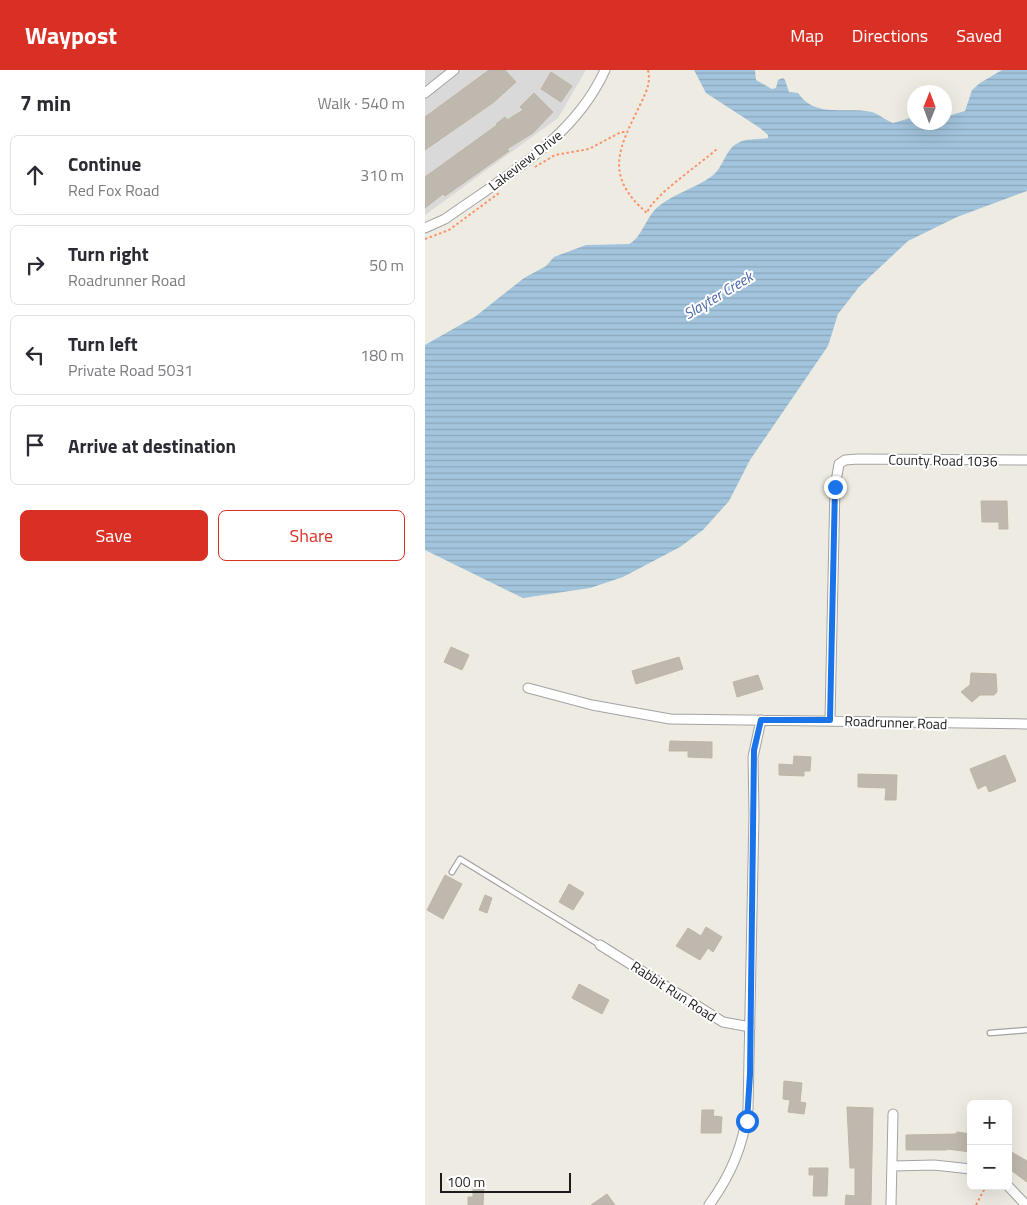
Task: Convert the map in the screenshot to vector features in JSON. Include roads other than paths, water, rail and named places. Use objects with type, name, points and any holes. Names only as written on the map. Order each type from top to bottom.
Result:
[{"type":"street","points":[[425,93],[455,70]]},
{"type":"street","name":"Lakeview Drive","points":[[425,228],[445,219],[555,140],[584,108],[605,70]]},
{"type":"street","name":"County Road 1036","points":[[830,720],[836,475],[842,461],[858,459],[1027,460]]},
{"type":"street","name":"Roadrunner Road","points":[[528,688],[592,704],[670,719],[1027,724]]},
{"type":"street","points":[[709,1205],[728,1176],[743,1138],[749,1091],[753,757],[761,720]]},
{"type":"street","name":"Rabbit Run Road","points":[[600,945],[723,1022],[750,1027]]},
{"type":"street","points":[[891,1205],[893,1114]]},
{"type":"street","points":[[893,1166],[934,1165],[967,1169]]},
{"type":"street","points":[[1012,1190],[1026,1205]]},
{"type":"lane","points":[[453,872],[460,859],[600,945]]},
{"type":"lane","points":[[991,1033],[1027,1030]]},
{"type":"water","name":"Slayter Creek","points":[[694,70],[755,70],[756,80],[772,89],[776,88],[778,80],[783,78],[789,92],[798,93],[805,101],[822,109],[872,112],[893,123],[907,119],[907,130],[952,130],[952,115],[965,111],[972,90],[980,83],[1002,70],[1027,70],[1027,191],[957,217],[908,241],[859,287],[838,314],[828,346],[750,460],[729,501],[703,530],[680,547],[623,577],[590,588],[523,598],[425,550],[425,345],[476,316],[524,278],[546,266],[554,257],[586,245],[629,244],[637,237],[659,206],[712,176],[730,149],[745,140],[768,138],[768,135],[760,128],[706,93]]}]
